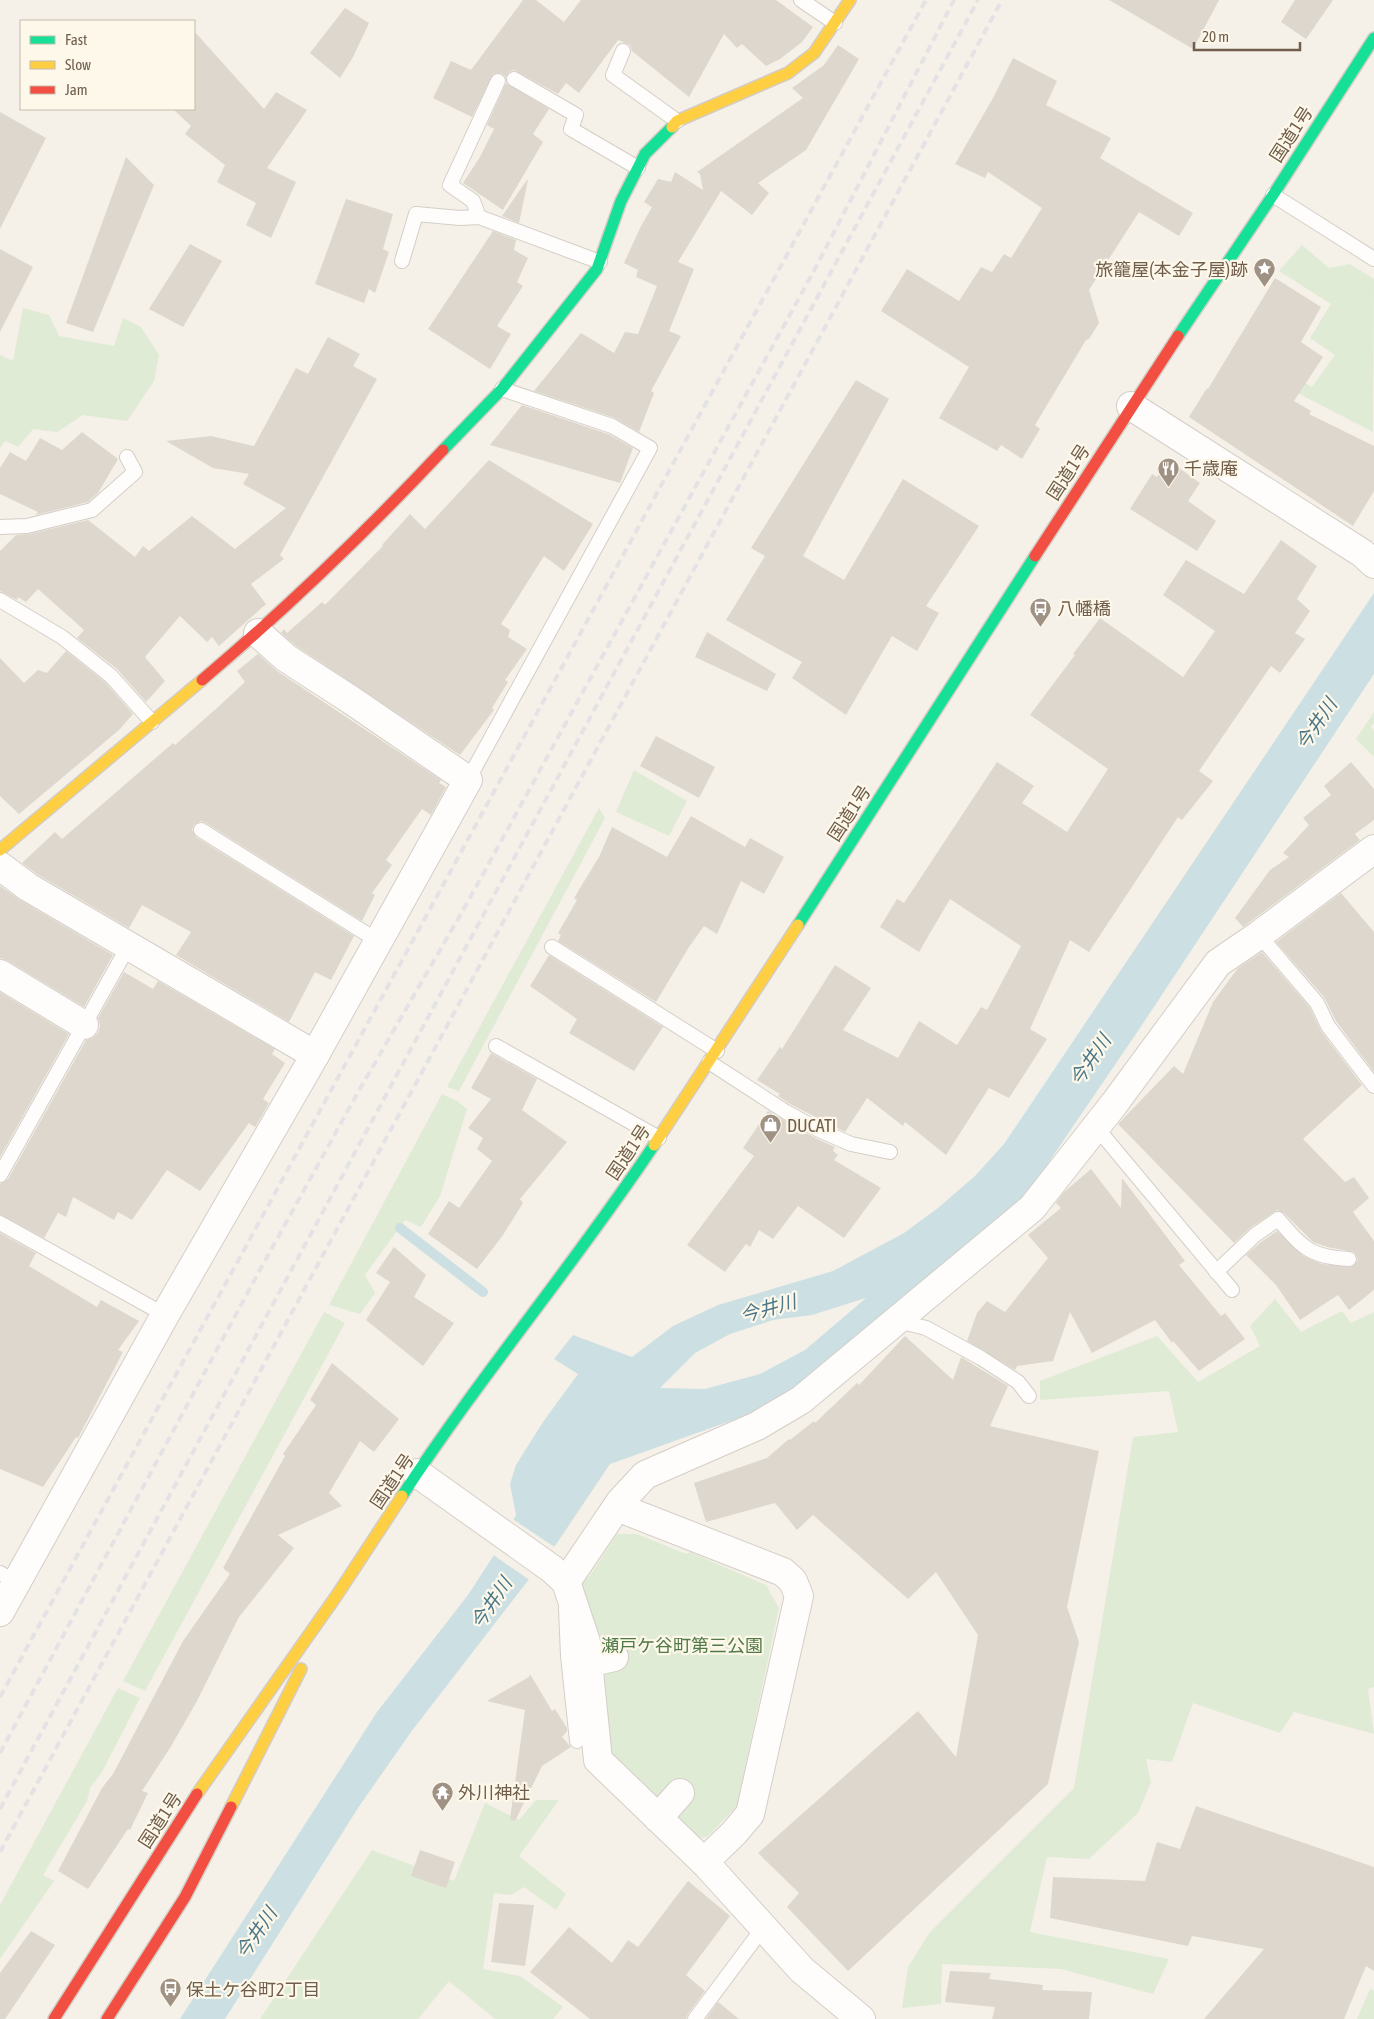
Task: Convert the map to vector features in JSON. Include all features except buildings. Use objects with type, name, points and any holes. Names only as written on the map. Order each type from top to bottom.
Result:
[{"type":"main road","points":[[0,850],[258,633],[396,499],[502,389],[597,270],[621,201],[645,154],[677,121],[788,73],[814,53],[850,0]]},
{"type":"main road","name":"国道1号","points":[[54,2019],[212,1771],[337,1595],[417,1473],[629,1183],[659,1138],[1131,406],[1273,195],[1374,38]]},
{"type":"main road","name":"国道1号","points":[[107,2019],[185,1897],[276,1720],[337,1595]]},
{"type":"street","points":[[1131,406],[1362,553],[1374,564]]},
{"type":"street","points":[[0,1612],[8,1578],[165,1315],[315,1055],[468,780],[286,658],[258,633]]},
{"type":"street","points":[[559,1576],[645,1475],[757,1426],[802,1400],[1032,1208],[1096,1127],[1218,963],[1260,935],[1374,849]]},
{"type":"street","points":[[0,866],[28,888],[129,945],[315,1055]]},
{"type":"street","points":[[0,974],[84,1025]]},
{"type":"street","points":[[417,1473],[559,1576],[586,1642],[598,1760],[704,1862],[802,1970],[860,2019]]},
{"type":"street","points":[[617,1507],[783,1572],[794,1580],[799,1596],[750,1814],[734,1833],[704,1862]]},
{"type":"street","points":[[588,1662],[614,1658]]},
{"type":"street","points":[[658,1818],[680,1793]]},
{"type":"lane","points":[[801,0],[835,22]]},
{"type":"lane","points":[[623,51],[613,75],[677,121]]},
{"type":"lane","points":[[514,79],[576,115],[571,128],[638,168]]},
{"type":"lane","points":[[479,217],[473,201],[450,185],[498,81]]},
{"type":"lane","points":[[1273,195],[1374,259]]},
{"type":"lane","points":[[402,261],[416,214],[460,218],[479,217],[600,262]]},
{"type":"lane","points":[[468,780],[650,448],[612,426],[502,389]]},
{"type":"lane","points":[[0,527],[26,526],[92,510],[135,472],[127,457]]},
{"type":"lane","points":[[0,600],[62,637],[111,676],[152,722]]},
{"type":"lane","points":[[201,830],[378,940]]},
{"type":"lane","points":[[1260,935],[1317,1003],[1328,1026],[1374,1086]]},
{"type":"lane","points":[[0,1176],[129,945]]},
{"type":"lane","points":[[552,947],[713,1056],[786,1112],[819,1130],[851,1144],[890,1152]]},
{"type":"lane","points":[[496,1046],[659,1138]]},
{"type":"lane","points":[[1096,1127],[1232,1290]]},
{"type":"lane","points":[[1216,1272],[1255,1235],[1278,1219],[1298,1242],[1312,1253],[1332,1258],[1349,1258]]},
{"type":"lane","points":[[0,1223],[165,1315]]},
{"type":"lane","points":[[898,1321],[926,1328],[981,1358],[1018,1382],[1029,1396]]},
{"type":"lane","points":[[559,1576],[577,1741]]},
{"type":"lane","points":[[695,2019],[763,1928]]},
{"type":"green space","points":[[1302,245],[1329,268],[1350,264],[1374,279],[1373,432],[1282,385],[1290,375],[1312,387],[1335,355],[1310,338],[1331,304],[1279,271]]},
{"type":"green space","points":[[23,308],[49,315],[59,336],[114,346],[123,318],[141,327],[159,355],[154,381],[127,421],[83,415],[57,432],[33,429],[18,447],[5,441],[0,448],[0,355],[13,361]]},
{"type":"green space","points":[[1374,712],[1374,723],[1371,727],[1374,731],[1374,757],[1356,739]]},
{"type":"green space","points":[[634,770],[687,801],[669,836],[616,812]]},
{"type":"green space","points":[[599,808],[605,818],[459,1091],[447,1087]]},
{"type":"green space","points":[[442,1094],[457,1101],[467,1109],[440,1196],[421,1227],[405,1220],[365,1275],[375,1293],[360,1314],[329,1305]]},
{"type":"green space","points":[[1275,1299],[1301,1332],[1342,1311],[1351,1323],[1374,1312],[1374,1687],[1368,1689],[1374,1734],[1294,1712],[1280,1733],[1193,1703],[1172,1762],[1146,1759],[1151,1782],[1138,1813],[1089,1859],[1047,1857],[1030,1932],[1169,1959],[1153,1994],[1061,1969],[942,1964],[941,2004],[902,2008],[908,1967],[930,1932],[1074,1788],[1133,1437],[1178,1432],[1169,1391],[1040,1400],[1040,1381],[1157,1336],[1198,1382],[1260,1346],[1250,1326]]},
{"type":"green space","points":[[324,1312],[345,1323],[145,1691],[123,1681]]},
{"type":"green space","name":"瀬戸ケ谷町第三公園","points":[[617,1534],[637,1534],[686,1554],[690,1552],[766,1585],[779,1608],[737,1806],[707,1837],[699,1838],[692,1833],[612,1755],[594,1645],[575,1584],[589,1577]]},
{"type":"green space","points":[[118,1688],[140,1698],[102,1772],[90,1788],[87,1801],[43,1875],[54,1881],[0,1959],[0,1905]]},
{"type":"green space","points":[[536,1800],[559,1800],[519,1856],[566,1894],[556,1910],[524,1887],[511,1895],[494,1893],[483,1969],[520,1976],[563,2007],[553,2019],[495,2019],[449,1981],[418,2019],[260,2019],[372,1850],[454,1881],[485,1803],[519,1820]]},
{"type":"green space","points":[[1370,1989],[1374,1990],[1374,2019],[1357,2019]]},
{"type":"water","name":"今井川","points":[[1374,593],[1374,674],[1138,1031],[1044,1169],[1019,1202],[800,1385],[767,1408],[610,1464],[557,1543],[411,1732],[358,1808],[225,2019],[180,2019],[377,1712],[468,1595],[494,1555],[516,1515],[510,1484],[516,1465],[543,1422],[578,1374],[554,1359],[573,1335],[632,1357],[673,1326],[718,1305],[833,1271],[904,1233],[938,1208],[975,1176],[1004,1144]],"holes":[[[866,1298],[805,1350],[760,1374],[705,1389],[660,1388],[695,1353],[730,1334],[773,1320],[812,1315]]]},
{"type":"pier","points":[[511,1518],[556,1548],[531,1581],[492,1554]]},
{"type":"waterway","points":[[400,1228],[483,1292]]},
{"type":"railway","points":[[0,1697],[926,0]]},
{"type":"railway","points":[[0,1753],[256,1277],[357,1094],[466,905],[816,267],[954,0]]},
{"type":"railway","points":[[0,1809],[978,0]]},
{"type":"railway","points":[[0,1852],[1002,0]]},
{"type":"traffic: fast","points":[[1178,336],[1273,195],[1374,38]]},
{"type":"traffic: fast","points":[[443,450],[502,389],[597,269],[621,201],[645,154],[672,127]]},
{"type":"traffic: fast","points":[[798,925],[1035,556]]},
{"type":"traffic: fast","points":[[402,1496],[463,1407],[592,1233],[654,1145]]},
{"type":"traffic: slow","points":[[672,127],[677,121],[788,73],[814,53],[850,0]]},
{"type":"traffic: slow","points":[[0,850],[202,680]]},
{"type":"traffic: slow","points":[[654,1145],[798,925]]},
{"type":"traffic: slow","points":[[197,1794],[337,1595],[402,1496]]},
{"type":"traffic: slow","points":[[231,1807],[301,1669]]},
{"type":"traffic: jam","points":[[1035,556],[1178,336]]},
{"type":"traffic: jam","points":[[202,680],[326,568],[443,450]]},
{"type":"traffic: jam","points":[[54,2019],[197,1794]]},
{"type":"traffic: jam","points":[[107,2019],[185,1897],[231,1807]]},
{"type":"place","name":"旅籠屋(本金子屋)跡","points":[[1264,288]]},
{"type":"place","name":"千歳庵","points":[[1168,487]]},
{"type":"place","name":"八幡橋","points":[[1041,627]]},
{"type":"place","name":"DUCATI","points":[[771,1144]]},
{"type":"place","name":"外川神社","points":[[442,1811]]},
{"type":"place","name":"保土ケ谷町2丁目","points":[[170,2008]]}]
